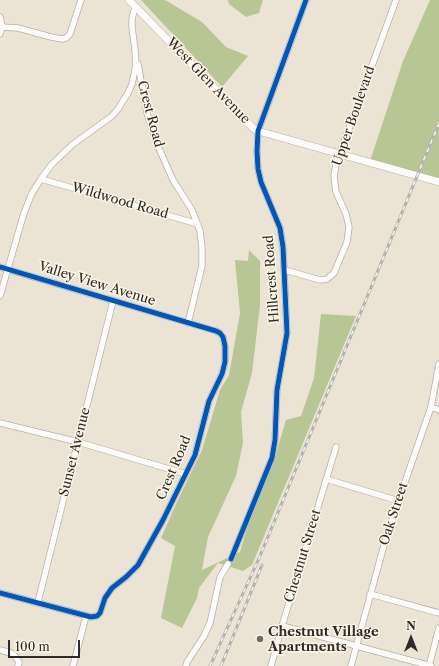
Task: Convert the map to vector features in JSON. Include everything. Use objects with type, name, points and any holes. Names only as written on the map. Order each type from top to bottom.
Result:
[{"type":"street","points":[[2,27],[18,28],[51,37],[62,39],[66,38],[70,34],[81,0]]},
{"type":"street","name":"West Glen Avenue","points":[[129,0],[252,128],[258,131],[439,182]]},
{"type":"street","name":"Hillcrest Road","points":[[186,666],[210,623],[220,577],[230,561],[274,449],[277,390],[287,333],[285,270],[280,228],[261,182],[258,169],[258,131],[306,0]]},
{"type":"street","name":"Upper Boulevard","points":[[285,270],[320,280],[328,279],[334,274],[349,235],[348,221],[338,200],[334,184],[335,170],[396,0]]},
{"type":"street","points":[[0,296],[27,204],[42,179],[63,153],[84,136],[104,123],[118,109],[128,93],[132,84],[135,70],[136,55],[132,19],[135,7]]},
{"type":"street","points":[[0,17],[2,27],[0,34]]},
{"type":"street","name":"Crest Road","points":[[86,616],[97,616],[100,613],[105,598],[112,588],[138,565],[163,520],[197,448],[209,401],[222,374],[225,362],[224,342],[220,333],[188,323],[202,266],[202,239],[192,210],[168,170],[157,144],[147,113],[136,55]]},
{"type":"street","name":"Wildwood Road","points":[[42,179],[198,224]]},
{"type":"street","name":"Valley View Avenue","points":[[0,267],[188,323]]},
{"type":"street","name":"Sunset Avenue","points":[[38,602],[113,301]]},
{"type":"street","name":"Oak Street","points":[[351,666],[387,534],[432,407],[439,364]]},
{"type":"street","points":[[432,407],[439,410]]},
{"type":"street","points":[[0,423],[78,442],[186,474]]},
{"type":"street","name":"Chestnut Street","points":[[271,666],[336,447]]},
{"type":"street","points":[[326,480],[398,501]]},
{"type":"street","points":[[0,592],[86,616],[73,666]]},
{"type":"street","points":[[370,594],[439,613]]},
{"type":"street","points":[[282,626],[429,666],[439,628]]},
{"type":"street","points":[[0,650],[14,655],[19,662],[18,666]]},
{"type":"green space","points":[[141,0],[165,0],[202,22],[226,47],[248,56],[222,87]]},
{"type":"green space","points":[[228,0],[263,0],[259,13],[246,17],[229,4]]},
{"type":"green space","points":[[430,0],[439,0],[439,178],[370,161],[403,61]]},
{"type":"green space","points":[[249,250],[260,261],[260,305],[252,373],[241,412],[243,443],[236,476],[208,537],[202,570],[240,552],[249,522],[273,463],[286,420],[301,416],[314,378],[321,314],[356,316],[252,565],[243,571],[218,563],[199,588],[197,598],[182,628],[161,618],[175,546],[161,538],[202,450],[220,390],[229,375],[240,313],[235,260],[248,261]]},
{"type":"railway","points":[[210,666],[260,556],[439,123]]},
{"type":"railway","points":[[221,666],[262,565]]},
{"type":"cycle path","points":[[231,559],[272,458],[275,440],[277,390],[287,333],[283,247],[280,228],[261,182],[258,169],[258,131],[306,0]]},
{"type":"cycle path","points":[[0,267],[216,331],[223,337],[225,346],[225,362],[222,374],[209,401],[195,455],[163,520],[138,565],[112,588],[105,598],[100,613],[97,616],[91,617],[0,593]]},
{"type":"place","name":"Chestnut Village Apartments","points":[[260,639]]}]
